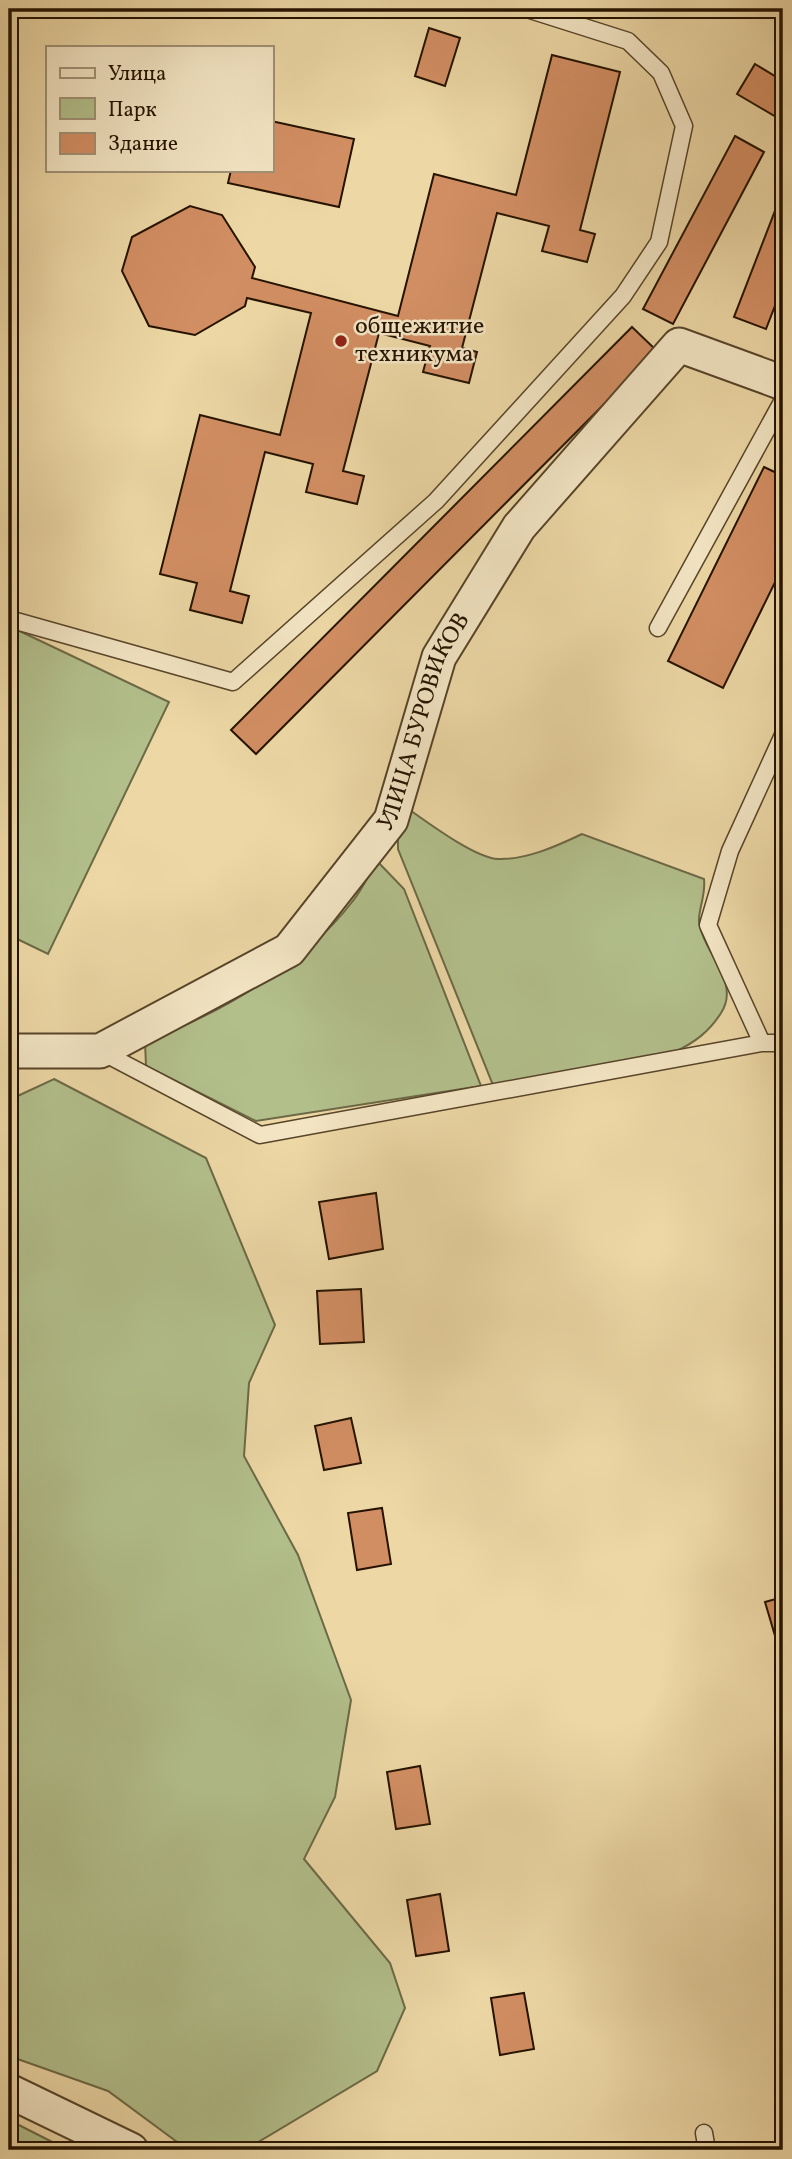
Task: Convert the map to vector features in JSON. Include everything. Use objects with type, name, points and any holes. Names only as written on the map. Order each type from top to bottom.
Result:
[{"type":"street","name":"УЛИЦА БУРОВИКОВ","points":[[9,1051],[100,1051],[289,950],[391,820],[439,657],[519,527],[679,345],[783,383]]},
{"type":"street","points":[[9,2091],[131,2150]]},
{"type":"lane","points":[[9,618],[233,682],[436,501],[622,296],[659,242],[684,126],[661,73],[628,41],[527,9]]},
{"type":"lane","points":[[658,628],[783,400]]},
{"type":"lane","points":[[762,1043],[708,925],[730,850],[783,735]]},
{"type":"lane","points":[[100,1051],[260,1135],[762,1043],[783,1043]]},
{"type":"lane","points":[[704,2133],[707,2150]]},
{"type":"green space","points":[[9,626],[169,702],[48,954],[9,935]]},
{"type":"green space","points":[[407,808],[451,838],[488,857],[509,859],[530,855],[582,834],[704,879],[699,922],[727,990],[721,1013],[701,1036],[675,1052],[493,1085],[398,849],[398,833]]},
{"type":"green space","points":[[377,861],[404,889],[481,1086],[256,1121],[146,1066],[145,1042],[202,1017],[258,986],[309,947],[352,902]]},
{"type":"green space","points":[[54,1079],[206,1158],[275,1325],[249,1383],[244,1456],[298,1555],[351,1700],[335,1797],[304,1859],[390,1963],[405,2008],[377,2071],[245,2150],[188,2150],[108,2091],[9,2056],[9,1100]]},
{"type":"green space","points":[[9,2120],[68,2150],[9,2150]]},
{"type":"building","points":[[429,28],[460,38],[445,86],[415,76]]},
{"type":"building","name":"общежитие техникума","points":[[552,55],[620,72],[580,230],[595,234],[587,262],[542,251],[549,226],[497,213],[462,348],[477,352],[469,383],[423,372],[430,346],[379,333],[343,471],[364,476],[357,504],[306,492],[313,464],[265,452],[230,591],[249,596],[242,623],[190,610],[197,583],[160,574],[200,415],[280,435],[311,313],[247,298],[245,306],[195,335],[149,326],[122,271],[132,237],[190,206],[222,215],[255,267],[252,278],[398,316],[434,174],[516,195]]},
{"type":"building","points":[[755,64],[783,81],[783,121],[737,94]]},
{"type":"building","points":[[273,121],[354,139],[339,207],[228,183],[231,172],[273,172]]},
{"type":"building","points":[[735,136],[764,152],[673,324],[643,309]]},
{"type":"building","points":[[778,203],[783,204],[783,285],[766,329],[734,317]]},
{"type":"building","points":[[632,327],[657,351],[256,754],[231,730]]},
{"type":"building","points":[[764,467],[783,476],[783,566],[723,688],[668,661]]},
{"type":"building","points":[[376,1193],[383,1249],[329,1259],[319,1202]]},
{"type":"building","points":[[361,1289],[364,1342],[320,1344],[317,1291]]},
{"type":"building","points":[[351,1418],[361,1463],[324,1470],[315,1426]]},
{"type":"building","points":[[382,1508],[391,1564],[357,1570],[348,1513]]},
{"type":"building","points":[[783,1597],[783,1644],[778,1646],[765,1602]]},
{"type":"building","points":[[420,1766],[430,1824],[396,1829],[387,1772]]},
{"type":"building","points":[[440,1894],[449,1951],[416,1956],[407,1900]]},
{"type":"building","points":[[524,1993],[534,2049],[500,2055],[491,1998]]},
{"type":"place","name":"общежитие техникума","points":[[341,341]]}]
